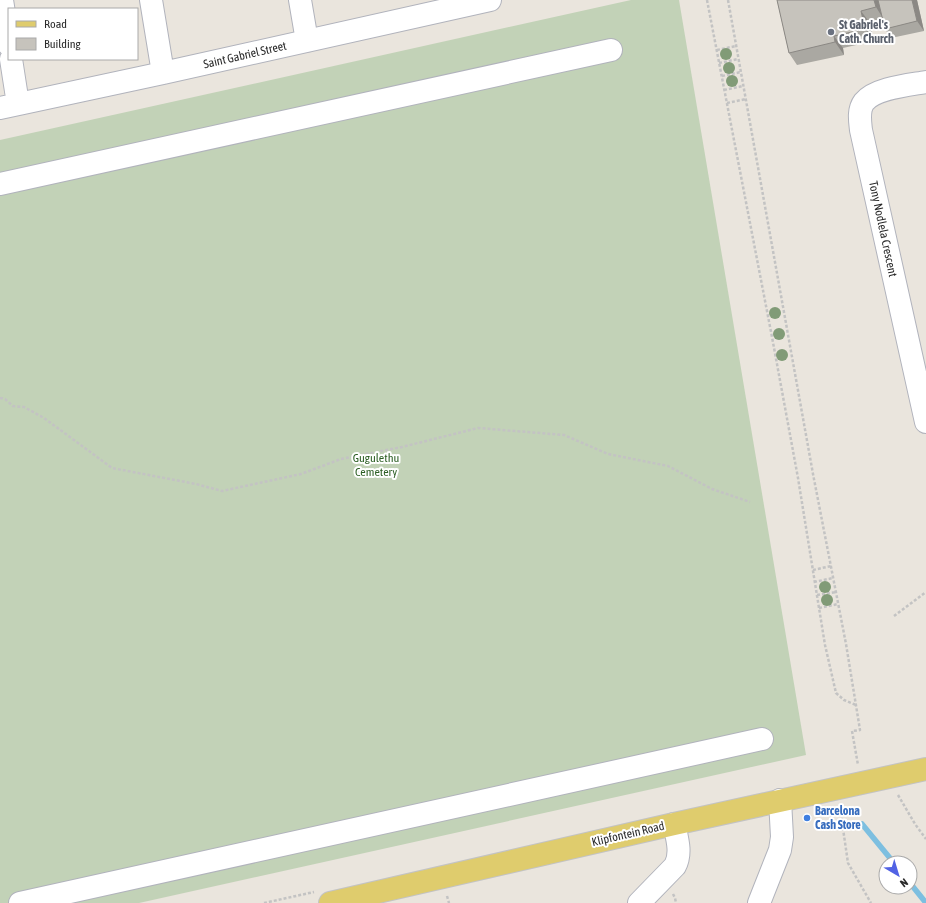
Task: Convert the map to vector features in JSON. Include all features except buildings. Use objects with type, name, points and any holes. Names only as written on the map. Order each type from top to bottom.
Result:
[{"type":"main road","name":"Klipfontein Road","points":[[330,903],[780,800],[926,769]]},
{"type":"street","points":[[2,0],[8,39]]},
{"type":"street","points":[[151,0],[163,73]]},
{"type":"street","points":[[300,0],[307,41]]},
{"type":"street","name":"Saint Gabriel Street","points":[[9,106],[307,41],[448,5],[490,0]]},
{"type":"street","points":[[0,184],[611,50]]},
{"type":"street","points":[[9,106],[11,60]]},
{"type":"street","name":"Tony Nodlela Crescent","points":[[926,82],[886,90],[869,98],[864,103],[860,114],[861,130],[926,422]]},
{"type":"street","points":[[20,903],[762,739]]},
{"type":"street","points":[[760,903],[780,850],[782,837],[780,800]]},
{"type":"street","points":[[639,903],[675,866],[678,861],[679,849],[674,824]]},
{"type":"path","points":[[708,0],[775,353],[825,645],[836,693],[844,700],[856,705]]},
{"type":"path","points":[[728,0],[856,705],[860,730],[852,731],[860,771]]},
{"type":"path","points":[[717,50],[736,46]]},
{"type":"path","points":[[719,62],[738,59]]},
{"type":"path","points":[[722,76],[741,72]]},
{"type":"path","points":[[724,90],[743,86]]},
{"type":"path","points":[[727,103],[746,99]]},
{"type":"path","points":[[0,398],[5,399],[13,406],[24,407],[44,418],[112,468],[196,484],[222,491],[301,474],[341,459],[402,447],[478,428],[564,435],[608,454],[668,466],[712,489],[750,502]]},
{"type":"path","points":[[813,570],[831,566]]},
{"type":"path","points":[[814,582],[833,578]]},
{"type":"path","points":[[817,595],[836,592]]},
{"type":"path","points":[[894,616],[926,592]]},
{"type":"path","points":[[819,608],[838,604]]},
{"type":"path","points":[[896,792],[915,824],[926,839]]},
{"type":"path","points":[[839,801],[848,863],[871,903]]},
{"type":"green space","name":"Gugulethu Cemetery","points":[[631,0],[679,0],[806,755],[139,903],[0,903],[0,140]]},
{"type":"waterway","points":[[862,824],[887,855]]},
{"type":"waterway","points":[[918,893],[926,903]]},
{"type":"place","name":"St Gabriel's Cath. Church","points":[[831,32]]},
{"type":"place","name":"Barcelona Cash Store","points":[[807,818]]}]
